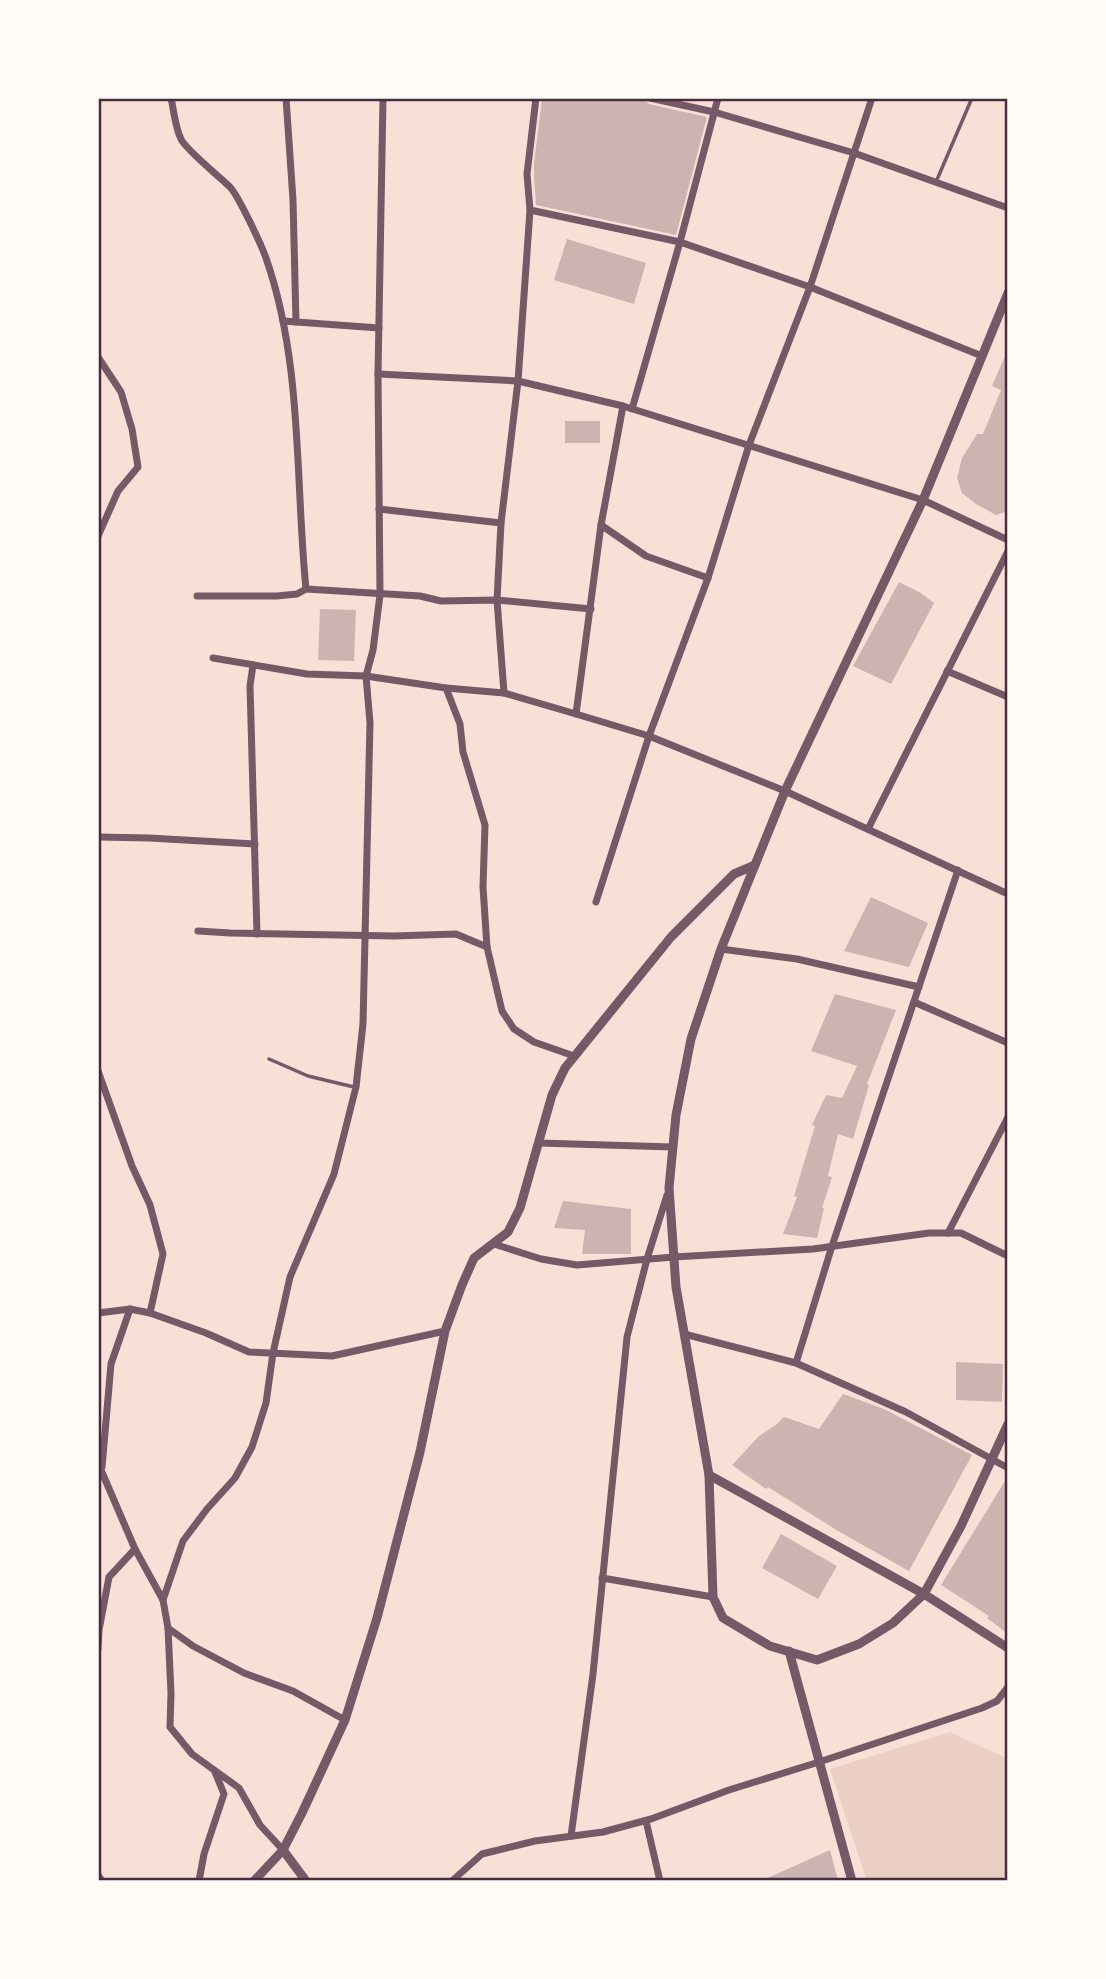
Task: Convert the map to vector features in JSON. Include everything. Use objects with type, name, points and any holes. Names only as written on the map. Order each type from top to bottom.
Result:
[{"type":"street","points":[[171,98],[181,141],[233,190],[265,255],[278,294],[289,350],[306,589]]},
{"type":"street","points":[[286,98],[293,200],[296,322]]},
{"type":"street","points":[[163,1600],[183,1541],[235,1478],[252,1447],[266,1403],[273,1353],[290,1277],[334,1174],[356,1087],[363,1024],[370,723],[366,676],[373,650],[380,595],[378,374],[383,98]]},
{"type":"street","points":[[504,693],[497,600],[501,523],[518,381],[530,210],[527,174],[536,98]]},
{"type":"street","points":[[650,98],[714,112],[853,153],[1008,208]]},
{"type":"street","points":[[632,409],[718,98]]},
{"type":"street","points":[[596,902],[649,736],[708,578],[749,445],[810,287],[872,98]]},
{"type":"street","points":[[530,210],[680,242],[810,287],[982,356]]},
{"type":"street","points":[[1008,293],[923,499],[785,791],[721,949],[691,1039],[676,1115],[669,1188],[676,1287],[709,1475],[713,1597],[723,1618],[771,1646],[817,1660],[859,1644],[894,1623],[924,1594],[961,1526],[1008,1424]]},
{"type":"street","points":[[998,317],[1008,322]]},
{"type":"street","points":[[283,321],[379,328]]},
{"type":"street","points":[[98,357],[121,393],[132,429],[138,467],[118,491],[98,536]]},
{"type":"street","points":[[378,374],[518,381],[623,406],[923,499],[1008,540]]},
{"type":"street","points":[[576,714],[601,526],[623,406]]},
{"type":"street","points":[[379,509],[501,523]]},
{"type":"street","points":[[601,526],[646,556],[708,578]]},
{"type":"street","points":[[868,829],[1008,551]]},
{"type":"street","points":[[197,596],[276,596],[298,594],[306,589],[419,596],[441,601],[497,600],[591,609]]},
{"type":"street","points":[[214,658],[307,674],[366,676],[446,688],[504,693],[576,714],[649,736],[785,791],[1008,894]]},
{"type":"street","points":[[253,665],[250,686],[257,934]]},
{"type":"street","points":[[947,671],[1008,696]]},
{"type":"street","points":[[446,688],[460,724],[463,752],[485,825],[483,887],[487,947],[502,1011],[514,1030],[534,1042],[574,1056]]},
{"type":"street","points":[[98,837],[255,844]]},
{"type":"street","points":[[254,1881],[283,1850],[345,1720],[421,1452],[445,1331],[474,1258],[508,1232],[520,1208],[552,1095],[565,1068],[671,937],[734,874],[755,865]]},
{"type":"street","points":[[796,1363],[832,1246],[958,870]]},
{"type":"street","points":[[198,931],[257,934],[456,934],[487,947]]},
{"type":"street","points":[[721,949],[797,960],[919,987]]},
{"type":"street","points":[[914,1002],[1008,1043]]},
{"type":"street","points":[[98,1071],[132,1166],[150,1205],[163,1254],[150,1313]]},
{"type":"street","points":[[948,1233],[1008,1117]]},
{"type":"street","points":[[539,1143],[673,1147]]},
{"type":"street","points":[[571,1836],[593,1674],[627,1337],[669,1188]]},
{"type":"street","points":[[494,1244],[541,1259],[577,1265],[832,1246],[929,1233],[961,1233],[1008,1256]]},
{"type":"street","points":[[130,1309],[111,1364],[99,1468],[135,1549],[163,1600],[168,1628],[170,1727],[192,1754],[239,1788],[260,1825],[306,1881]]},
{"type":"street","points":[[98,1313],[130,1309],[150,1313],[249,1352],[332,1356],[445,1331]]},
{"type":"street","points":[[684,1334],[796,1363],[906,1412],[1008,1468]]},
{"type":"street","points":[[709,1475],[924,1594],[1008,1648]]},
{"type":"street","points":[[98,1649],[108,1577],[135,1549]]},
{"type":"street","points":[[602,1578],[713,1597]]},
{"type":"street","points":[[168,1628],[193,1646],[244,1672],[293,1691],[345,1720]]},
{"type":"street","points":[[789,1651],[852,1881]]},
{"type":"street","points":[[452,1881],[482,1854],[535,1841],[603,1832],[646,1821],[729,1790],[982,1708],[997,1701],[1008,1688]]},
{"type":"street","points":[[199,1881],[204,1854],[224,1794],[215,1771]]},
{"type":"street","points":[[646,1821],[660,1881]]},
{"type":"street","points":[[98,1875],[102,1881]]},
{"type":"lane","points":[[936,182],[972,98]]},
{"type":"lane","points":[[269,1059],[308,1076],[356,1087]]},
{"type":"shaded area","points":[[950,1732],[1008,1759],[1008,1881],[867,1881],[830,1769]]},
{"type":"building","points":[[644,98],[649,104],[707,117],[676,235],[536,205],[534,163],[542,100]]},
{"type":"building","points":[[567,239],[646,263],[634,304],[554,280]]},
{"type":"building","points":[[1008,349],[1008,511],[996,515],[962,493],[957,478],[962,458],[977,434],[983,434],[1001,390],[992,386]]},
{"type":"building","points":[[565,421],[600,421],[600,443],[565,443]]},
{"type":"building","points":[[899,582],[934,603],[891,684],[853,666]]},
{"type":"building","points":[[320,609],[356,610],[354,661],[318,660]]},
{"type":"building","points":[[871,897],[928,923],[909,967],[844,951]]},
{"type":"building","points":[[835,994],[896,1010],[867,1084],[869,1085],[853,1139],[838,1134],[828,1176],[832,1177],[822,1208],[817,1238],[783,1234],[797,1197],[794,1196],[815,1126],[812,1125],[826,1095],[842,1098],[857,1066],[811,1051]]},
{"type":"building","points":[[563,1201],[631,1209],[631,1254],[582,1254],[585,1230],[554,1228]]},
{"type":"building","points":[[956,1362],[1003,1364],[1002,1402],[956,1400]]},
{"type":"building","points":[[843,1394],[884,1409],[972,1455],[909,1571],[768,1487],[766,1489],[732,1465],[759,1436],[784,1417],[819,1429]]},
{"type":"building","points":[[1008,1476],[1008,1634],[987,1618],[989,1616],[941,1585]]},
{"type":"building","points":[[781,1534],[837,1566],[818,1599],[762,1568]]},
{"type":"building","points":[[830,1850],[838,1881],[761,1881]]}]
